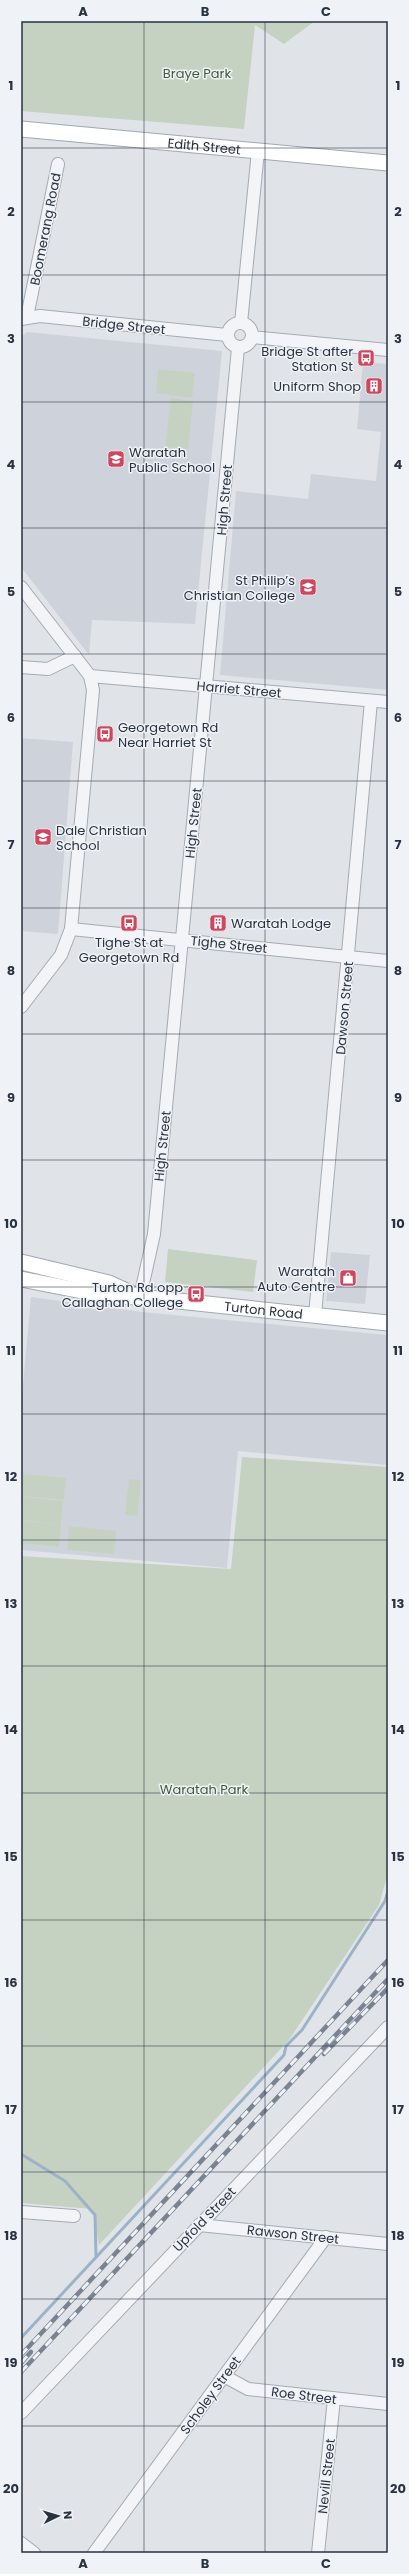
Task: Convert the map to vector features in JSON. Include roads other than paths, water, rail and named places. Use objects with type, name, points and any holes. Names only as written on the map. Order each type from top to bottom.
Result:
[{"type":"main road","name":"Edith Street","points":[[21,129],[388,163]]},
{"type":"main road","name":"Turton Road","points":[[21,1262],[109,1283],[140,1297]]},
{"type":"main road","name":"Turton Road","points":[[21,1280],[107,1296],[140,1297],[388,1323]]},
{"type":"street","points":[[241,323],[258,151]]},
{"type":"street","name":"Boomerang Road","points":[[24,318],[58,164]]},
{"type":"street","name":"Bridge Street","points":[[24,318],[227,335]]},
{"type":"street","points":[[241,323],[232,326],[227,335],[230,343],[238,348],[247,345],[252,337]]},
{"type":"street","points":[[241,323],[249,328],[252,337]]},
{"type":"street","points":[[252,337],[388,350]]},
{"type":"street","name":"High Street","points":[[140,1297],[154,1234],[238,348]]},
{"type":"street","points":[[21,586],[90,676],[93,690],[71,929],[61,955],[21,1007]]},
{"type":"street","points":[[21,667],[48,670],[75,656]]},
{"type":"street","name":"Harriet Street","points":[[90,676],[388,702]]},
{"type":"street","name":"Dawson Street","points":[[315,1315],[349,957],[371,701]]},
{"type":"street","name":"Tighe Street","points":[[71,929],[388,961]]},
{"type":"street","name":"Upfold Street","points":[[21,2413],[388,2027]]},
{"type":"street","points":[[21,2212],[74,2216]]},
{"type":"street","name":"Rawson Street","points":[[199,2225],[388,2244]]},
{"type":"street","name":"Scholey Street","points":[[94,2553],[326,2237]]},
{"type":"street","name":"Roe Street","points":[[224,2376],[248,2389],[388,2404]]},
{"type":"street","name":"Nevill Street","points":[[318,2553],[334,2399]]},
{"type":"street","points":[[21,2543],[34,2553]]},
{"type":"waterway","points":[[21,2338],[284,2055],[286,2046],[302,2030],[385,1901],[388,1891]]},
{"type":"waterway","points":[[21,2154],[65,2181],[95,2215],[96,2256]]},
{"type":"railway","points":[[21,2355],[388,1960]]},
{"type":"railway","points":[[21,2372],[388,1979]]},
{"type":"railway","points":[[324,2054],[388,1988]]},
{"type":"railway","points":[[21,2363],[31,2352]]},
{"type":"place","name":"Bridge St after Station St","points":[[366,358]]},
{"type":"place","name":"Uniform Shop","points":[[374,386]]},
{"type":"place","name":"Waratah Public School","points":[[116,459]]},
{"type":"place","name":"St Philip’s Christian College","points":[[308,587]]},
{"type":"place","name":"Georgetown Rd Near Harriet St","points":[[105,734]]},
{"type":"place","name":"Dale Christian School","points":[[43,837]]},
{"type":"place","name":"Tighe St at Georgetown Rd","points":[[129,923]]},
{"type":"place","name":"Waratah Lodge","points":[[218,923]]},
{"type":"place","name":"Waratah Auto Centre","points":[[348,1278]]},
{"type":"place","name":"Turton Rd opp Callaghan College","points":[[196,1294]]},
{"type":"park label","name":"Braye Park","points":[[197,73]]},
{"type":"park label","name":"Waratah Park","points":[[204,1789]]}]
